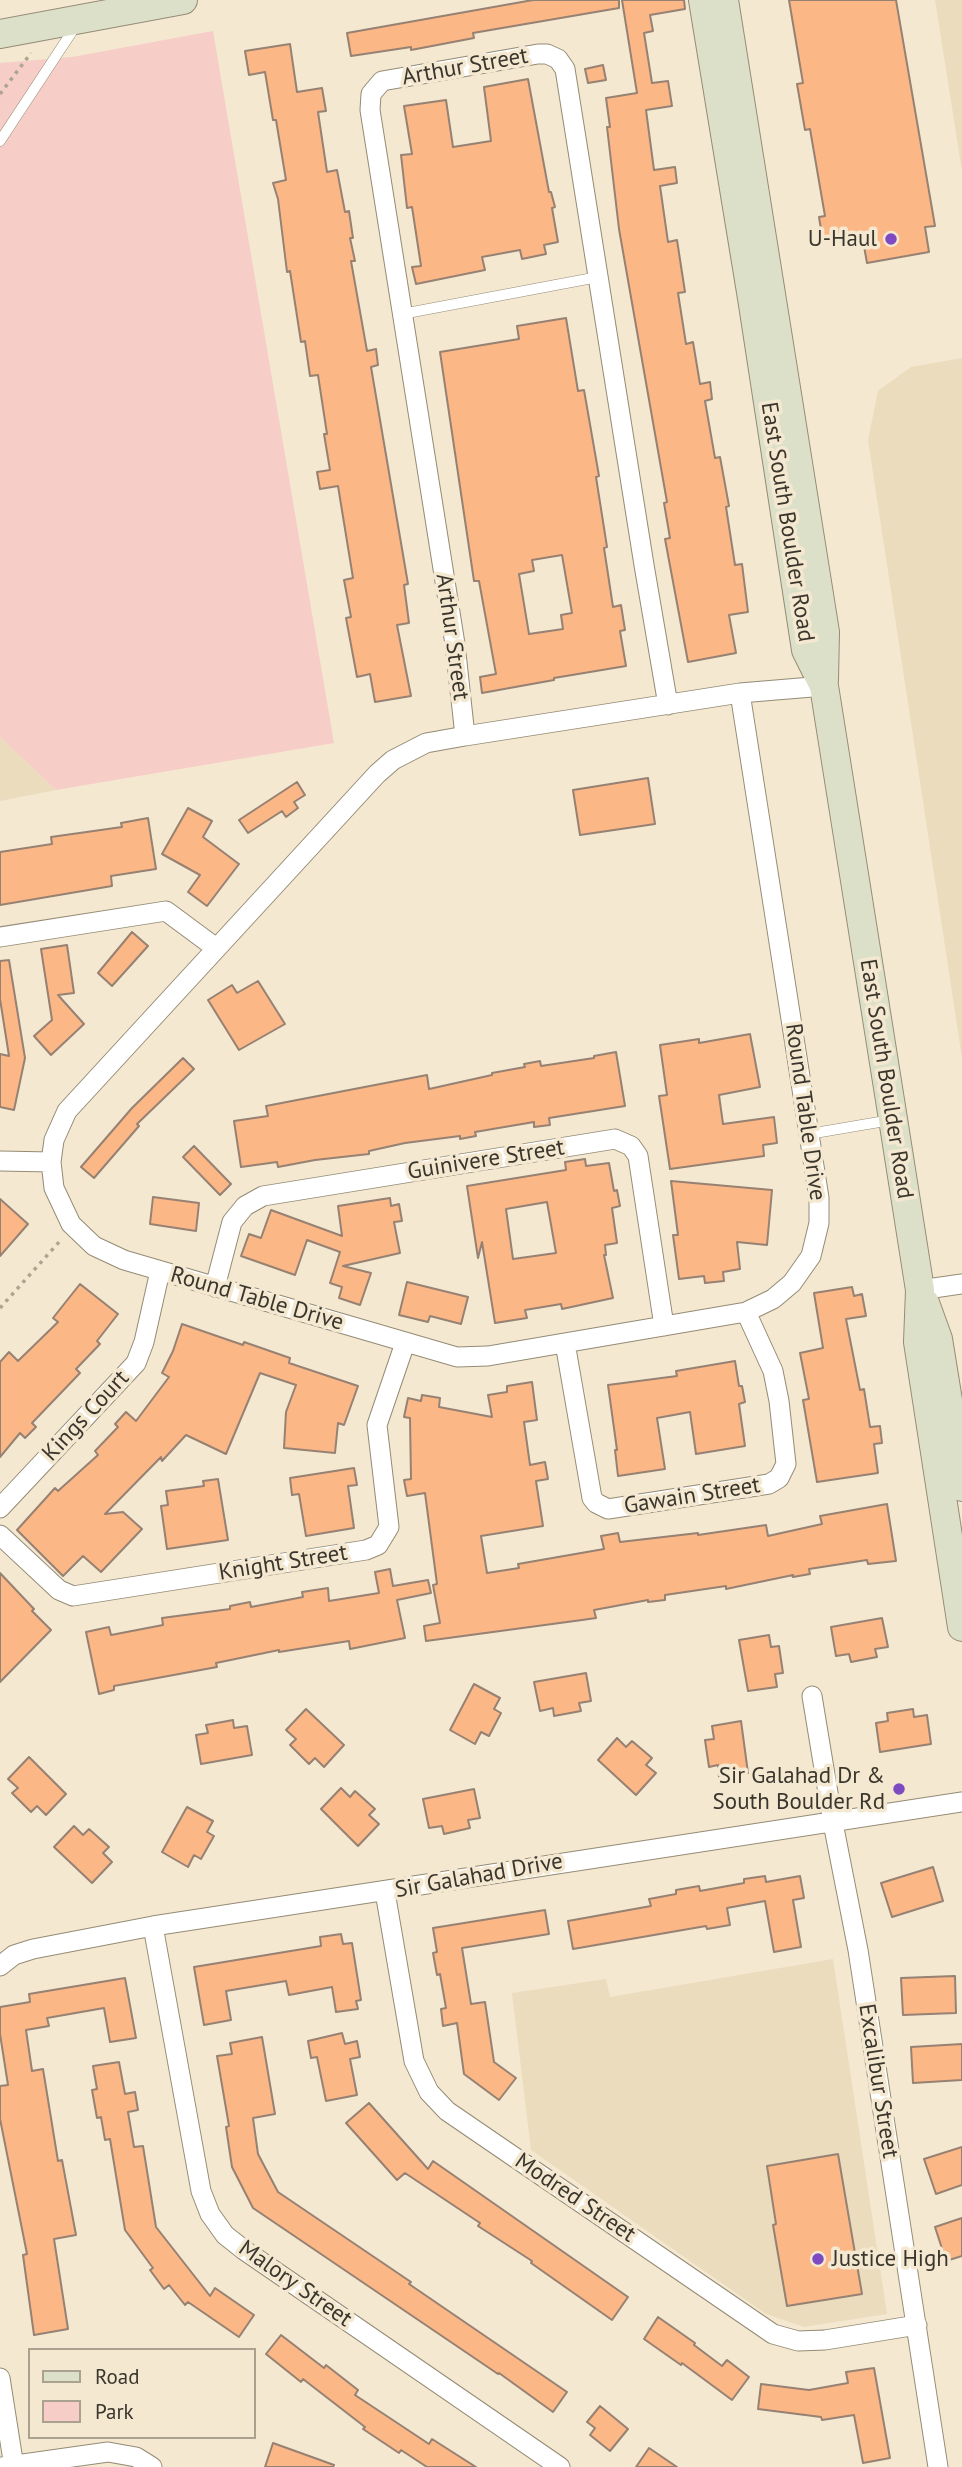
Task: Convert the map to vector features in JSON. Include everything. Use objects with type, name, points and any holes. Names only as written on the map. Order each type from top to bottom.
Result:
[{"type":"main road","points":[[0,34],[183,0]]},
{"type":"main road","name":"East South Boulder Road","points":[[703,0],[806,650],[824,686],[893,1119],[920,1290],[918,1342],[962,1627]]},
{"type":"main road","points":[[724,0],[825,632],[824,686]]},
{"type":"main road","points":[[741,0],[775,210],[772,298]]},
{"type":"main road","name":"East South Boulder Road","points":[[920,1290],[938,1339],[962,1487]]},
{"type":"street","name":"Arthur Street","points":[[465,736],[455,644],[370,110],[371,94],[382,81],[538,54],[547,54],[558,60],[565,69],[668,705]]},
{"type":"street","name":"Round Table Drive","points":[[740,693],[819,1198],[819,1223],[811,1256],[792,1283],[773,1299],[746,1312],[488,1356],[457,1357],[124,1260],[94,1246],[71,1224],[54,1188],[51,1162],[54,1140],[67,1111],[377,774],[393,760],[426,743],[465,736],[740,693],[824,686]]},
{"type":"street","points":[[0,937],[166,911],[216,948]]},
{"type":"street","name":"Guinivere Street","points":[[215,1287],[232,1222],[245,1206],[264,1196],[615,1139],[631,1146],[638,1156],[664,1326]]},
{"type":"street","points":[[0,1161],[51,1162]]},
{"type":"street","name":"Kings Court","points":[[0,1508],[135,1363],[144,1342],[160,1271]]},
{"type":"street","points":[[920,1290],[962,1284]]},
{"type":"street","name":"Gawain Street","points":[[565,1343],[592,1498],[596,1503],[608,1509],[769,1484],[779,1478],[786,1464],[779,1401],[773,1371],[746,1312]]},
{"type":"street","name":"Knight Street","points":[[0,1535],[59,1590],[74,1596],[366,1550],[378,1545],[389,1527],[377,1425],[405,1343]]},
{"type":"street","name":"Excalibur Street","points":[[812,1696],[858,1950],[937,2467]]},
{"type":"street","name":"Sir Galahad Drive","points":[[0,1966],[14,1955],[33,1949],[153,1926],[962,1802]]},
{"type":"street","name":"Modred Street","points":[[385,1892],[414,2062],[429,2092],[447,2111],[772,2334],[798,2341],[825,2340],[917,2325]]},
{"type":"street","name":"Malory Street","points":[[153,1926],[201,2191],[210,2214],[225,2235],[560,2467]]},
{"type":"street","points":[[0,2378],[10,2466],[108,2452],[136,2458],[152,2467]]},
{"type":"lane","points":[[0,141],[81,18]]},
{"type":"lane","points":[[402,314],[598,277]]},
{"type":"lane","points":[[809,1134],[893,1119]]},
{"type":"path","points":[[0,94],[32,51]]},
{"type":"path","points":[[0,1308],[54,1249],[71,1224]]},
{"type":"shaded area","points":[[935,0],[962,0],[962,171]]},
{"type":"shaded area","points":[[962,358],[962,1058],[868,440],[878,391],[911,367]]},
{"type":"shaded area","points":[[0,737],[56,790],[0,801]]},
{"type":"shaded area","points":[[833,1959],[887,2314],[804,2327],[766,2314],[531,2150],[512,1993],[606,1979],[610,1997]]},
{"type":"green space","points":[[213,31],[334,743],[56,790],[0,737],[0,63],[72,57]]},
{"type":"building","points":[[533,0],[619,0],[619,8],[473,33],[474,38],[411,50],[411,47],[351,56],[347,33]]},
{"type":"building","points":[[622,0],[684,0],[685,9],[650,15],[653,31],[644,33],[652,83],[668,81],[672,106],[646,110],[654,170],[675,167],[677,183],[660,186],[668,242],[677,240],[685,292],[678,293],[686,344],[693,342],[700,384],[710,382],[712,399],[705,401],[715,458],[720,457],[729,506],[726,507],[735,565],[742,564],[748,612],[729,615],[736,653],[688,662],[665,539],[670,538],[664,503],[667,502],[619,229],[607,127],[610,127],[606,98],[637,93]]},
{"type":"building","points":[[789,0],[896,0],[935,226],[925,227],[929,252],[867,263],[862,235],[823,242],[819,217],[825,216],[810,129],[805,130],[797,84],[803,83]]},
{"type":"building","points":[[290,44],[297,92],[322,88],[326,111],[318,112],[327,172],[337,170],[345,212],[349,211],[353,238],[350,238],[355,261],[351,261],[367,351],[376,349],[378,365],[371,367],[408,584],[404,585],[409,623],[397,625],[411,696],[375,702],[370,674],[357,677],[346,618],[351,617],[344,580],[353,578],[338,486],[320,489],[317,472],[330,470],[324,434],[327,434],[318,375],[310,376],[305,341],[301,342],[290,271],[287,272],[278,199],[273,183],[286,180],[276,120],[273,120],[265,72],[249,75],[245,51]]},
{"type":"building","points":[[603,65],[606,80],[588,83],[585,69]]},
{"type":"building","points":[[528,79],[549,192],[555,207],[552,208],[558,242],[544,245],[546,254],[522,259],[520,250],[482,257],[485,270],[416,284],[412,267],[421,266],[412,207],[407,208],[401,155],[412,154],[404,106],[446,100],[453,147],[491,141],[484,87]]},
{"type":"building","points":[[566,318],[578,391],[584,390],[599,476],[596,477],[607,547],[604,548],[613,607],[621,605],[625,630],[620,631],[626,666],[482,693],[480,677],[496,674],[479,581],[474,581],[440,352],[519,339],[517,326]],"holes":[[[562,555],[572,613],[561,615],[563,629],[529,634],[519,574],[534,571],[532,560]]]},
{"type":"building","points":[[648,778],[655,824],[580,835],[573,790]]},
{"type":"building","points":[[297,782],[305,795],[294,802],[298,808],[286,817],[282,811],[248,833],[239,820]]},
{"type":"building","points":[[188,808],[212,821],[203,837],[239,864],[207,906],[188,892],[200,875],[162,854]]},
{"type":"building","points":[[148,818],[156,869],[111,876],[112,886],[0,905],[0,852],[52,844],[51,837],[122,827],[121,823]]},
{"type":"building","points":[[132,932],[148,946],[112,986],[98,973]]},
{"type":"building","points":[[67,945],[74,993],[58,995],[84,1024],[51,1055],[34,1036],[52,1020],[41,949]]},
{"type":"building","points":[[9,960],[25,1058],[14,1110],[0,1107],[0,1054],[9,1056],[0,999],[0,961]]},
{"type":"building","points":[[258,981],[285,1024],[239,1050],[208,1000],[232,985],[237,993]]},
{"type":"building","points":[[750,1034],[760,1087],[719,1095],[723,1124],[774,1117],[777,1143],[763,1145],[764,1156],[670,1169],[659,1096],[667,1095],[660,1045],[699,1039],[699,1043]]},
{"type":"building","points":[[616,1052],[625,1106],[549,1118],[550,1125],[534,1127],[534,1122],[475,1132],[476,1136],[460,1139],[460,1136],[405,1143],[369,1151],[369,1154],[278,1167],[277,1162],[241,1167],[234,1121],[268,1116],[266,1106],[427,1075],[429,1089],[525,1067],[524,1064],[540,1061],[541,1066]]},
{"type":"building","points":[[183,1058],[194,1069],[137,1124],[139,1126],[94,1178],[81,1167],[132,1108]]},
{"type":"building","points":[[194,1146],[231,1184],[220,1195],[183,1157]]},
{"type":"building","points":[[585,1159],[586,1166],[609,1163],[620,1206],[612,1208],[617,1243],[605,1245],[604,1255],[613,1298],[562,1309],[561,1304],[525,1310],[527,1318],[495,1323],[482,1242],[478,1258],[467,1186],[566,1170],[565,1162]],"holes":[[[547,1202],[556,1253],[513,1259],[506,1209]]]},
{"type":"building","points":[[671,1181],[772,1190],[767,1245],[737,1242],[740,1269],[723,1272],[724,1281],[705,1283],[704,1276],[679,1279],[673,1235],[678,1235]]},
{"type":"building","points":[[153,1197],[199,1203],[196,1231],[150,1224]]},
{"type":"building","points":[[390,1198],[391,1206],[399,1204],[402,1221],[394,1222],[400,1253],[343,1266],[371,1273],[360,1305],[339,1298],[342,1287],[330,1283],[340,1252],[307,1240],[295,1275],[241,1256],[249,1234],[261,1238],[271,1210],[342,1236],[338,1206]]},
{"type":"building","points":[[0,1199],[28,1224],[0,1256]]},
{"type":"building","points":[[407,1282],[468,1297],[461,1324],[430,1316],[428,1322],[399,1315]]},
{"type":"building","points":[[80,1284],[118,1314],[97,1341],[100,1344],[76,1369],[80,1373],[32,1423],[36,1427],[25,1438],[20,1433],[0,1457],[0,1362],[9,1352],[18,1361],[58,1322],[53,1318]]},
{"type":"building","points":[[852,1287],[854,1296],[862,1294],[866,1316],[846,1319],[860,1390],[864,1389],[870,1427],[880,1426],[882,1443],[874,1444],[878,1473],[817,1482],[803,1400],[809,1399],[800,1353],[823,1348],[814,1293]]},
{"type":"building","points":[[182,1324],[290,1358],[289,1363],[358,1386],[344,1425],[338,1423],[335,1453],[284,1448],[286,1412],[296,1385],[260,1373],[226,1454],[186,1435],[105,1514],[123,1512],[142,1529],[101,1572],[83,1556],[63,1576],[17,1530],[55,1488],[58,1491],[98,1455],[95,1451],[118,1427],[115,1424],[126,1412],[136,1421],[169,1377],[162,1373]]},
{"type":"building","points":[[735,1361],[745,1402],[739,1404],[745,1446],[696,1454],[690,1412],[657,1418],[665,1469],[618,1476],[608,1385],[677,1376],[676,1371]]},
{"type":"building","points":[[532,1382],[537,1420],[524,1422],[530,1465],[545,1462],[548,1479],[536,1481],[543,1526],[481,1536],[487,1573],[519,1568],[518,1564],[604,1549],[601,1536],[618,1533],[620,1542],[766,1525],[768,1536],[822,1524],[820,1516],[887,1504],[896,1561],[868,1564],[867,1560],[809,1569],[810,1574],[726,1589],[726,1586],[665,1595],[665,1600],[648,1600],[594,1610],[596,1618],[426,1641],[424,1626],[440,1623],[433,1585],[437,1584],[425,1493],[407,1496],[404,1480],[411,1479],[410,1418],[404,1417],[408,1398],[421,1401],[422,1395],[440,1398],[439,1407],[492,1417],[488,1395],[507,1392],[507,1386]]},
{"type":"building","points":[[354,1468],[357,1485],[348,1486],[354,1528],[306,1536],[299,1494],[292,1495],[290,1478]]},
{"type":"building","points":[[218,1479],[228,1540],[167,1549],[161,1506],[168,1505],[166,1491],[204,1486],[203,1481]]},
{"type":"building","points":[[390,1569],[393,1586],[428,1580],[431,1593],[397,1600],[405,1638],[350,1649],[349,1641],[279,1650],[216,1663],[217,1667],[114,1686],[114,1690],[99,1694],[86,1632],[109,1627],[111,1635],[163,1625],[162,1618],[230,1609],[230,1606],[250,1602],[251,1607],[303,1597],[302,1592],[328,1588],[329,1601],[379,1593],[375,1572]]},
{"type":"building","points":[[0,1573],[51,1630],[0,1682]]},
{"type":"building","points":[[882,1618],[888,1647],[875,1649],[877,1657],[851,1662],[849,1654],[836,1656],[831,1627]]},
{"type":"building","points":[[769,1635],[771,1647],[779,1646],[783,1673],[775,1674],[777,1687],[748,1691],[739,1640]]},
{"type":"building","points":[[586,1673],[591,1701],[579,1703],[581,1711],[554,1716],[553,1708],[540,1711],[534,1682]]},
{"type":"building","points":[[474,1684],[500,1698],[494,1709],[501,1713],[489,1736],[481,1732],[475,1744],[450,1730]]},
{"type":"building","points":[[306,1709],[344,1745],[324,1767],[315,1758],[309,1764],[290,1745],[296,1739],[286,1730]]},
{"type":"building","points":[[913,1709],[914,1717],[927,1715],[931,1744],[880,1752],[876,1723],[888,1721],[887,1713]]},
{"type":"building","points":[[233,1720],[234,1728],[247,1726],[252,1755],[201,1764],[196,1735],[208,1733],[206,1725]]},
{"type":"building","points":[[741,1721],[748,1773],[719,1777],[718,1765],[709,1767],[705,1740],[714,1739],[712,1726]]},
{"type":"building","points":[[617,1738],[626,1747],[632,1741],[652,1758],[646,1765],[656,1773],[636,1795],[598,1760]]},
{"type":"building","points":[[29,1757],[66,1794],[46,1815],[37,1806],[31,1812],[12,1793],[18,1788],[8,1779]]},
{"type":"building","points":[[341,1788],[350,1797],[355,1791],[375,1809],[369,1815],[379,1824],[358,1846],[321,1809]]},
{"type":"building","points":[[474,1789],[480,1818],[468,1820],[470,1828],[444,1834],[442,1826],[429,1828],[423,1799]]},
{"type":"building","points":[[187,1807],[213,1821],[207,1832],[214,1836],[201,1859],[194,1855],[188,1867],[162,1852]]},
{"type":"building","points":[[74,1826],[83,1835],[89,1829],[109,1847],[103,1853],[112,1862],[92,1883],[54,1847]]},
{"type":"building","points":[[933,1867],[943,1901],[892,1917],[881,1883]]},
{"type":"building","points":[[765,1876],[766,1882],[800,1876],[804,1898],[793,1900],[801,1947],[774,1952],[765,1901],[727,1908],[730,1925],[707,1929],[706,1926],[573,1949],[568,1921],[651,1906],[649,1899],[676,1894],[676,1890],[699,1886],[700,1891]]},
{"type":"building","points":[[545,1910],[549,1934],[462,1948],[471,2004],[485,2002],[494,2062],[516,2078],[499,2100],[464,2074],[457,2023],[443,2026],[441,2009],[446,2008],[433,1953],[437,1952],[433,1928]]},
{"type":"building","points":[[341,1934],[343,1944],[352,1943],[361,2000],[356,2001],[358,2009],[336,2012],[332,1987],[289,1995],[286,1981],[226,1991],[231,2020],[204,2025],[194,1967],[321,1946],[320,1937]]},
{"type":"building","points":[[955,1976],[956,2013],[903,2015],[901,1978]]},
{"type":"building","points":[[125,1978],[136,2038],[110,2042],[104,2008],[47,2018],[49,2026],[26,2030],[32,2071],[43,2069],[58,2161],[62,2160],[76,2235],[54,2239],[68,2329],[34,2335],[23,2255],[27,2254],[0,2119],[0,2086],[8,2085],[0,2034],[0,2007],[30,2002],[29,1994]]},
{"type":"building","points":[[342,2033],[345,2044],[357,2041],[360,2057],[350,2059],[357,2095],[326,2101],[317,2057],[311,2058],[308,2041]]},
{"type":"building","points":[[262,2037],[275,2114],[253,2118],[258,2154],[278,2192],[567,2392],[553,2412],[253,2208],[232,2167],[226,2127],[229,2126],[217,2056],[232,2054],[230,2043]]},
{"type":"building","points":[[962,2044],[962,2080],[913,2083],[911,2047]]},
{"type":"building","points":[[119,2062],[125,2094],[135,2092],[138,2110],[128,2112],[134,2147],[143,2146],[156,2227],[210,2296],[215,2288],[254,2315],[239,2337],[188,2302],[185,2305],[169,2285],[164,2289],[150,2270],[153,2268],[125,2230],[110,2139],[105,2140],[101,2117],[97,2118],[92,2090],[97,2089],[93,2066]]},
{"type":"building","points":[[369,2103],[428,2169],[433,2161],[628,2297],[612,2320],[531,2263],[532,2261],[478,2226],[480,2223],[405,2173],[397,2180],[346,2123]]},
{"type":"building","points":[[962,2147],[962,2185],[936,2194],[924,2159]]},
{"type":"building","name":"Justice High","points":[[838,2154],[862,2294],[787,2306],[773,2225],[776,2224],[767,2166]]},
{"type":"building","points":[[962,2218],[962,2256],[946,2261],[935,2227]]},
{"type":"building","points":[[658,2317],[722,2366],[727,2360],[749,2377],[732,2400],[644,2339]]},
{"type":"building","points":[[281,2335],[358,2390],[355,2395],[429,2444],[432,2439],[476,2467],[427,2467],[401,2450],[399,2453],[363,2429],[365,2427],[303,2379],[301,2382],[266,2354]]},
{"type":"building","points":[[874,2368],[890,2458],[863,2463],[854,2415],[822,2420],[821,2417],[758,2409],[761,2384],[809,2390],[848,2383],[846,2372]]},
{"type":"building","points":[[600,2406],[628,2429],[610,2451],[590,2435],[595,2428],[587,2422]]},
{"type":"building","points":[[273,2443],[334,2465],[265,2467]]},
{"type":"building","points":[[649,2448],[677,2467],[636,2467]]},
{"type":"place","name":"U-Haul","points":[[891,239]]},
{"type":"place","name":"Sir Galahad Dr & South Boulder Rd","points":[[899,1789]]},
{"type":"place","name":"Justice High","points":[[818,2259]]}]
